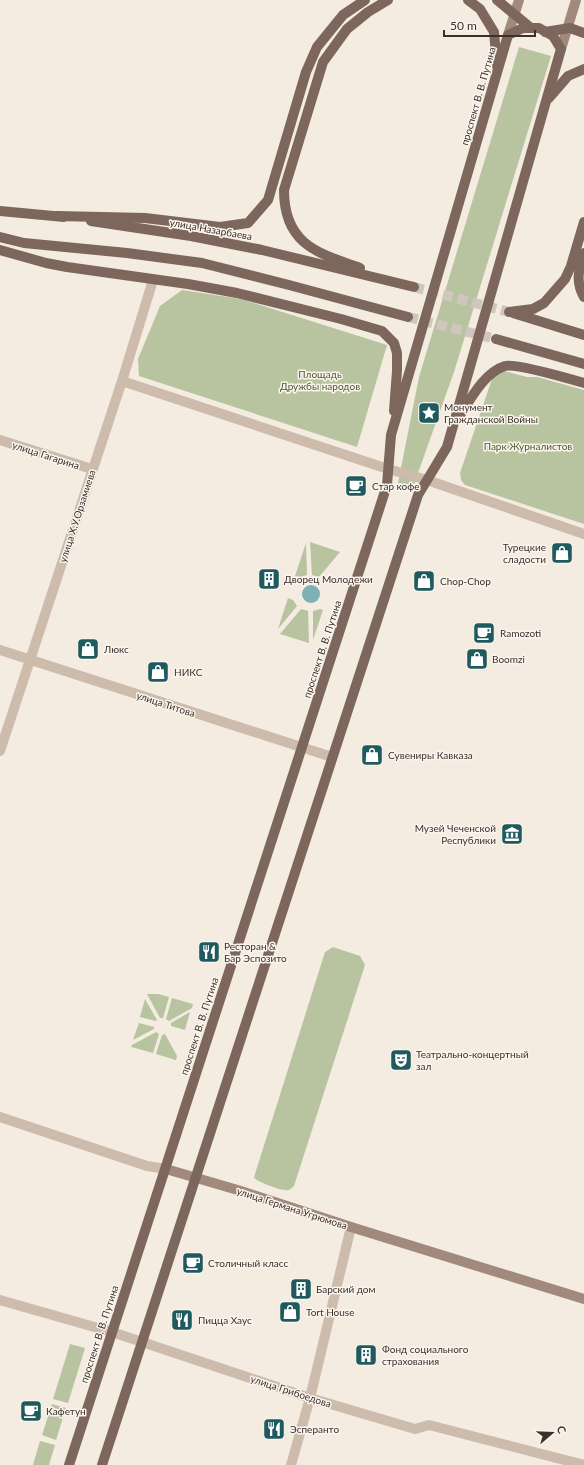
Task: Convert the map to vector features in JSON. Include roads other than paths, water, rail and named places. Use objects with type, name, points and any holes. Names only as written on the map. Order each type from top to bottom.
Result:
[{"type":"main road","points":[[57,216],[145,218],[220,227],[248,223],[268,200],[306,72],[317,47],[343,15],[365,0]]},
{"type":"main road","name":"улица Назарбаева","points":[[0,211],[57,216],[191,236],[262,250],[414,287],[323,255],[308,246],[299,238],[288,220],[284,205],[284,190],[290,167],[323,62],[347,29],[368,12],[388,0]]},
{"type":"main road","points":[[468,0],[480,9],[494,32],[497,73]]},
{"type":"main road","points":[[497,0],[530,28]]},
{"type":"main road","points":[[102,1465],[418,495],[447,447],[546,102],[561,49],[553,36],[539,28],[523,28],[508,35]]},
{"type":"main road","points":[[545,32],[570,28],[584,33]]},
{"type":"main road","name":"проспект В. В. Путина","points":[[69,1465],[387,485],[391,435],[508,35]]},
{"type":"main road","points":[[546,102],[568,76],[584,69]]},
{"type":"main road","points":[[584,222],[571,266],[565,279],[544,303],[533,309],[509,312],[584,335]]},
{"type":"main road","points":[[0,237],[24,243],[127,253],[202,264],[289,285],[408,317]]},
{"type":"main road","points":[[0,250],[46,263],[237,293],[341,319],[382,331],[394,343],[397,353],[397,371],[391,435]]},
{"type":"main road","points":[[584,254],[578,274],[584,297]]},
{"type":"main road","points":[[496,339],[584,364]]},
{"type":"main road","points":[[454,423],[488,376],[506,366],[524,368],[584,383]]},
{"type":"street","points":[[561,49],[576,0]]},
{"type":"street","points":[[508,35],[518,4]]},
{"type":"street","name":"улица Х.У.Орзамиева","points":[[0,751],[122,381],[153,280]]},
{"type":"street","points":[[122,381],[388,469],[427,480],[584,534]]},
{"type":"street","name":"улица Гагарина","points":[[0,440],[92,469]]},
{"type":"street","name":"улица Титова","points":[[0,650],[332,757]]},
{"type":"street","name":"улица Германа Угрюмова","points":[[0,1117],[147,1166],[166,1169],[195,1177],[584,1299]]},
{"type":"street","points":[[291,1465],[310,1398],[351,1227]]},
{"type":"street","name":"улица Грибоедова","points":[[0,1300],[112,1332],[310,1398],[415,1429],[429,1425],[584,1465]]},
{"type":"water","points":[[311,585],[317,588],[320,594],[317,600],[311,603],[305,600],[302,594],[305,588]]},
{"type":"tunnel","points":[[414,287],[509,312]]},
{"type":"tunnel","points":[[408,317],[496,339]]},
{"type":"place","name":"Монумент Гражданской Войны","points":[[429,413]]},
{"type":"place","name":"Стар кофе","points":[[356,486]]},
{"type":"place","name":"Турецкие сладости","points":[[562,553]]},
{"type":"place","name":"Дворец Молодежи","points":[[269,579]]},
{"type":"place","name":"Chop-Chop","points":[[424,581]]},
{"type":"place","name":"Ramozoti","points":[[484,633]]},
{"type":"place","name":"Люкс","points":[[88,649]]},
{"type":"place","name":"Boomzi","points":[[477,659]]},
{"type":"place","name":"НИКС","points":[[158,672]]},
{"type":"place","name":"Сувениры Кавказа","points":[[372,755]]},
{"type":"place","name":"Музей Чеченской Республики","points":[[512,834]]},
{"type":"place","name":"Ресторан & Бар Эспозито","points":[[209,952]]},
{"type":"place","name":"Театрально-концертный зал","points":[[401,1060]]},
{"type":"place","name":"Столичный класс","points":[[193,1263]]},
{"type":"place","name":"Барский дом","points":[[301,1289]]},
{"type":"place","name":"Tort House","points":[[290,1312]]},
{"type":"place","name":"Пицца Хаус","points":[[182,1320]]},
{"type":"place","name":"Фонд социального страхования","points":[[366,1355]]},
{"type":"place","name":"Кафетун","points":[[31,1411]]},
{"type":"place","name":"Эсперанто","points":[[274,1429]]},
{"type":"park label","name":"Площадь Дружбы народов","points":[[320,380]]},
{"type":"park label","name":"Парк Журналистов","points":[[528,446]]}]
